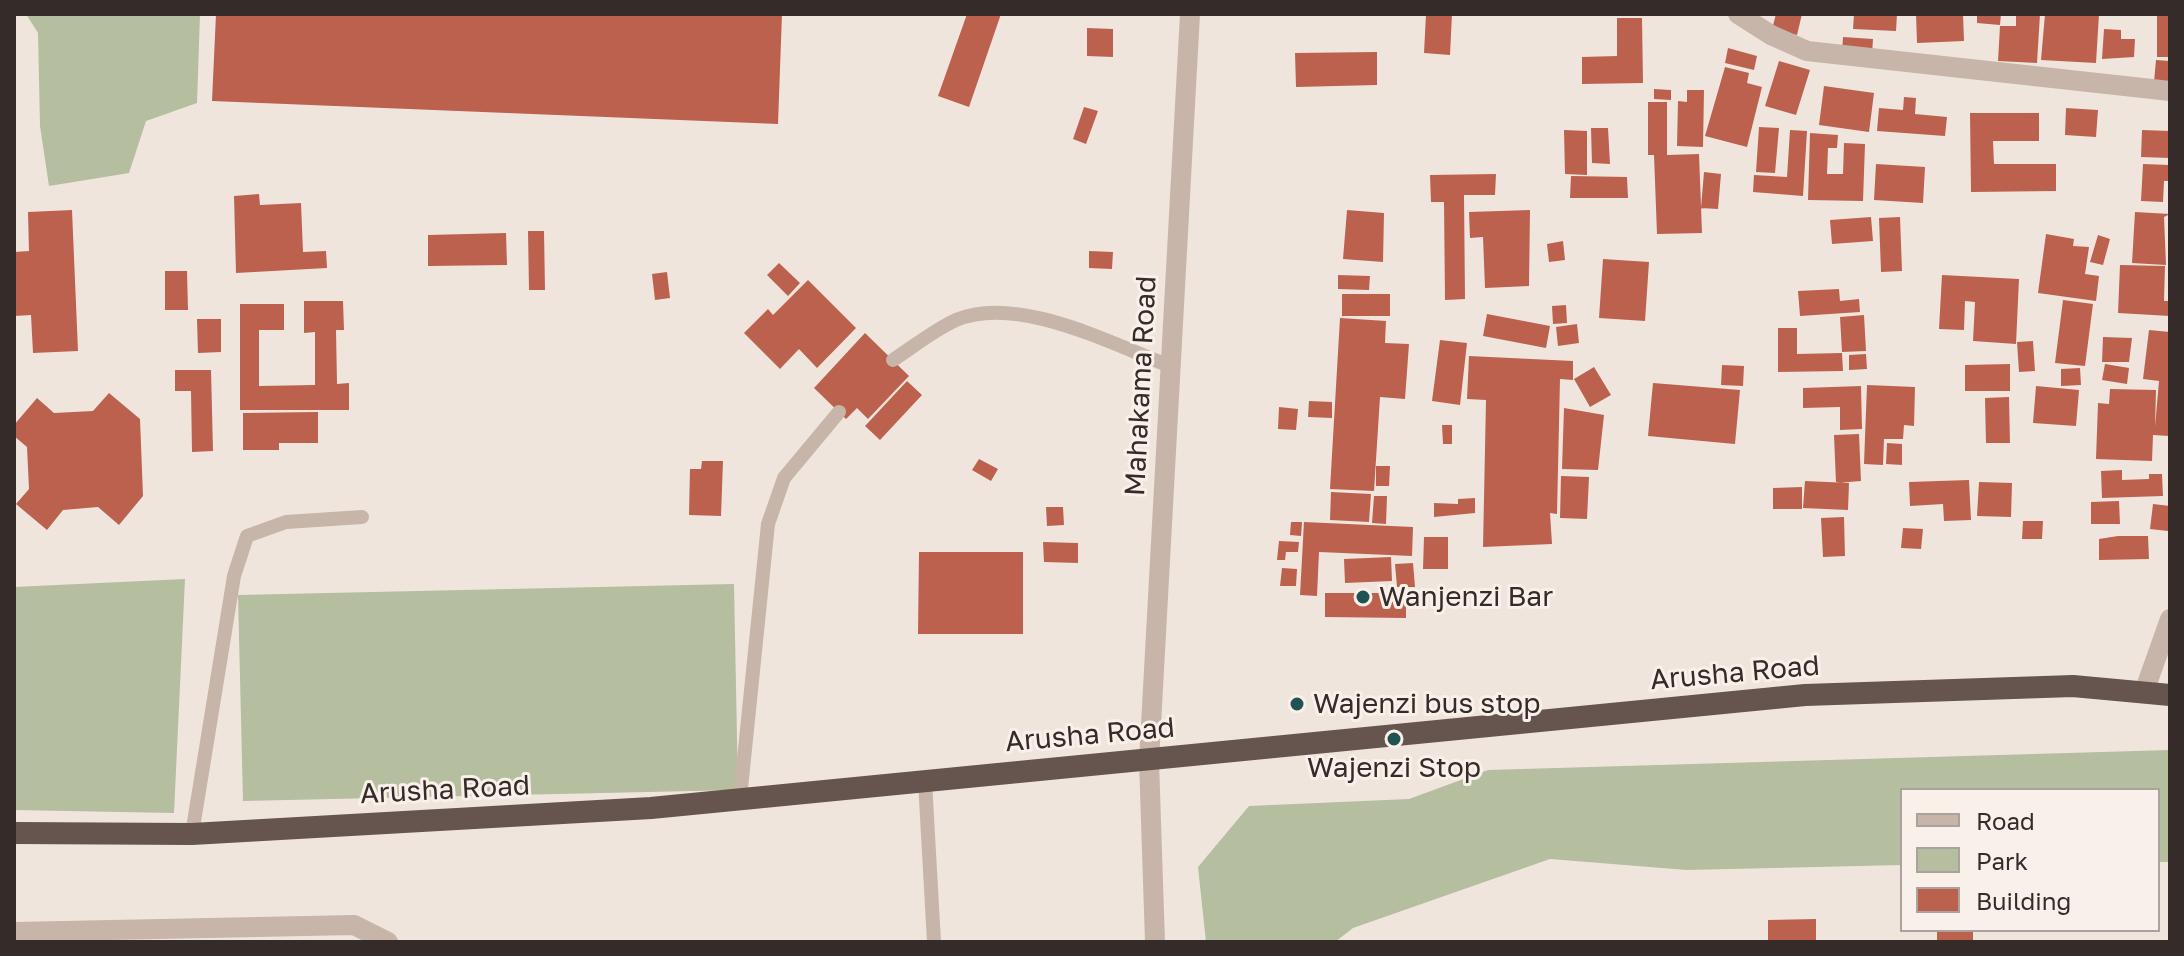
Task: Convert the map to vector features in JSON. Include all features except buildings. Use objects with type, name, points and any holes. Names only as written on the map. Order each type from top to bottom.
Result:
[{"type":"highway","name":"Arusha Road","points":[[14,833],[192,834],[651,808],[1805,695],[2073,686],[2170,695]]},
{"type":"street","name":"Mahakama Road","points":[[1155,942],[1149,761],[1190,14]]},
{"type":"street","points":[[1738,14],[1771,35],[1807,51],[2170,91]]},
{"type":"street","points":[[2144,692],[2170,619]]},
{"type":"street","points":[[14,932],[354,925],[388,942]]},
{"type":"lane","points":[[893,360],[955,321],[983,312],[1038,317],[1170,366]]},
{"type":"lane","points":[[740,798],[768,524],[784,478],[839,412]]},
{"type":"lane","points":[[192,834],[234,576],[247,536],[286,522],[362,517]]},
{"type":"lane","points":[[925,781],[934,942]]},
{"type":"green space","points":[[26,14],[200,14],[197,103],[146,121],[129,173],[49,186],[40,126],[38,33]]},
{"type":"green space","points":[[185,579],[174,813],[14,810],[14,587]]},
{"type":"green space","points":[[734,584],[738,790],[243,801],[238,595]]},
{"type":"green space","points":[[2170,750],[2170,862],[2160,862],[2160,788],[1900,788],[1900,865],[1687,870],[1550,859],[1353,928],[1335,942],[1206,942],[1198,867],[1249,806],[1409,799],[1488,770]]},
{"type":"place","name":"Wanjenzi Bar","points":[[1363,597]]},
{"type":"place","name":"Wajenzi bus stop","points":[[1297,704]]},
{"type":"place","name":"Wajenzi Stop","points":[[1394,739]]}]
